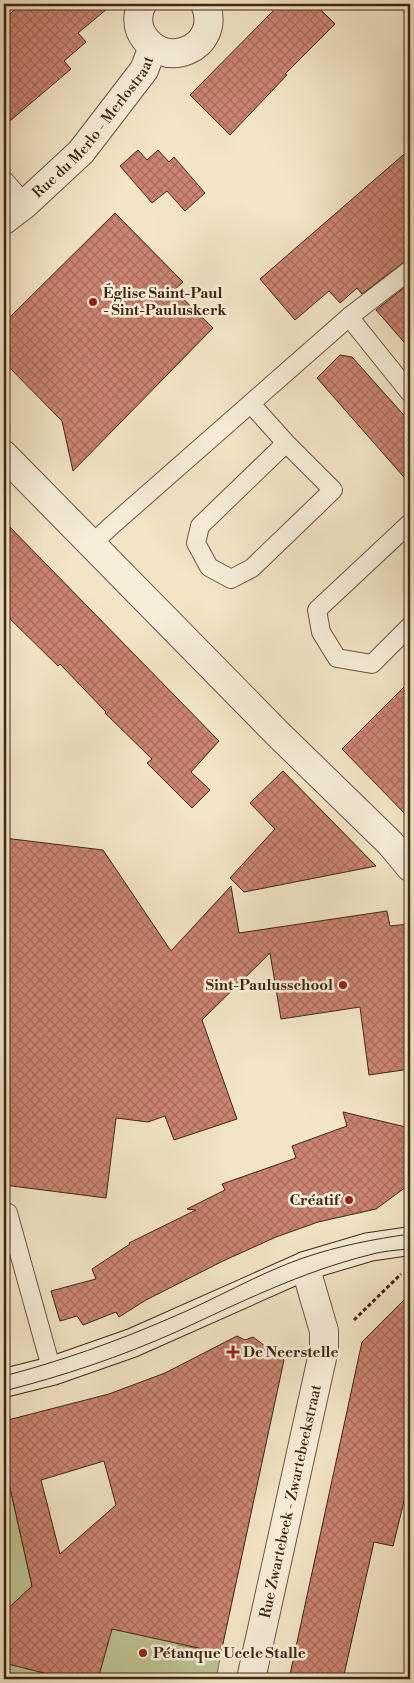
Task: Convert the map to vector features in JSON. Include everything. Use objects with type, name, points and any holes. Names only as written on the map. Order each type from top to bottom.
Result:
[{"type":"street","name":"Rue du Merlo - Merlostraat","points":[[142,4],[138,15],[139,27],[144,38],[153,48],[164,52],[181,53],[192,48],[204,36],[208,24],[207,4]]},
{"type":"street","name":"Rue du Merlo - Merlostraat","points":[[4,220],[25,204],[80,152],[144,70],[153,48]]},
{"type":"street","points":[[4,454],[278,734],[390,843],[410,867]]},
{"type":"street","points":[[4,1383],[52,1371],[132,1343],[304,1266],[369,1247],[410,1241]]},
{"type":"street","name":"Rue Zwartebeek - Zwartebeekstraat","points":[[251,1679],[324,1349],[324,1331],[304,1266]]},
{"type":"lane","points":[[4,180],[25,204]]},
{"type":"lane","points":[[92,544],[349,317],[410,270]]},
{"type":"lane","points":[[349,317],[410,393]]},
{"type":"lane","points":[[251,404],[286,443],[334,490],[252,568],[231,579],[209,567],[196,543],[200,526],[286,443]]},
{"type":"lane","points":[[410,523],[317,610],[321,632],[337,658],[372,664],[410,626]]},
{"type":"lane","points":[[4,1212],[8,1213],[52,1371]]},
{"type":"path","points":[[324,1349],[405,1270]]},
{"type":"green space","points":[[4,1461],[32,1586],[178,1643],[178,1645],[221,1653],[216,1679],[4,1679]]},
{"type":"building","points":[[21,4],[113,4],[78,33],[86,42],[64,61],[71,69],[4,126],[4,19]]},
{"type":"building","points":[[280,4],[315,4],[335,24],[285,74],[287,75],[230,135],[190,95]]},
{"type":"building","points":[[410,149],[410,260],[404,262],[362,294],[357,288],[340,303],[329,291],[295,320],[260,279]]},
{"type":"building","points":[[138,150],[147,160],[158,150],[169,162],[174,157],[205,193],[185,211],[167,191],[152,203],[120,166]]},
{"type":"building","name":"Église Saint-Paul - Sint-Pauluskerk","points":[[115,213],[183,282],[174,290],[213,328],[73,471],[62,421],[4,362],[4,323]]},
{"type":"building","points":[[410,283],[410,349],[376,310]]},
{"type":"building","points":[[340,355],[352,357],[410,422],[410,484],[317,378]]},
{"type":"building","points":[[4,521],[219,741],[191,772],[210,790],[192,808],[147,763],[152,759],[105,713],[60,664],[58,666],[4,613]]},
{"type":"building","points":[[410,681],[410,819],[342,749]]},
{"type":"building","points":[[283,771],[376,866],[244,892],[230,878],[275,829],[250,803]]},
{"type":"building","points":[[4,838],[103,850],[171,951],[231,886],[239,933],[387,911],[390,926],[410,924],[410,1069],[369,1075],[360,1007],[281,1019],[270,953],[202,1020],[237,1119],[174,1140],[165,1116],[148,1122],[116,1118],[106,1198],[4,1185]]},
{"type":"building","points":[[343,1112],[410,1128],[410,1184],[376,1209],[318,1222],[276,1237],[223,1261],[146,1300],[119,1317],[116,1312],[83,1325],[77,1316],[60,1321],[51,1291],[96,1279],[92,1269],[129,1243],[196,1210],[187,1209],[225,1190],[222,1184],[296,1158],[292,1146],[347,1126]]},
{"type":"building","points":[[410,1294],[410,1490],[407,1489],[393,1546],[374,1542],[343,1679],[289,1679],[362,1342]]},
{"type":"building","points":[[237,1336],[245,1340],[253,1337],[284,1360],[221,1653],[112,1629],[98,1679],[68,1679],[4,1663],[4,1612],[32,1586],[4,1461],[4,1421],[109,1394],[165,1373]],"holes":[[[104,1461],[116,1505],[60,1554],[41,1480]]]},
{"type":"tram line","points":[[4,1376],[128,1336],[303,1258],[356,1243],[410,1234]]},
{"type":"tram line","points":[[4,1391],[48,1379],[134,1350],[247,1299],[319,1270],[374,1254],[410,1249]]},
{"type":"place","name":"Église Saint-Paul - Sint-Pauluskerk","points":[[93,302]]},
{"type":"place","name":"Sint-Paulusschool","points":[[343,985]]},
{"type":"place","name":"Créatif","points":[[349,1200]]},
{"type":"place","name":"De Neerstelle","points":[[233,1352]]},
{"type":"place","name":"Pétanque Uccle Stalle","points":[[143,1653]]}]
